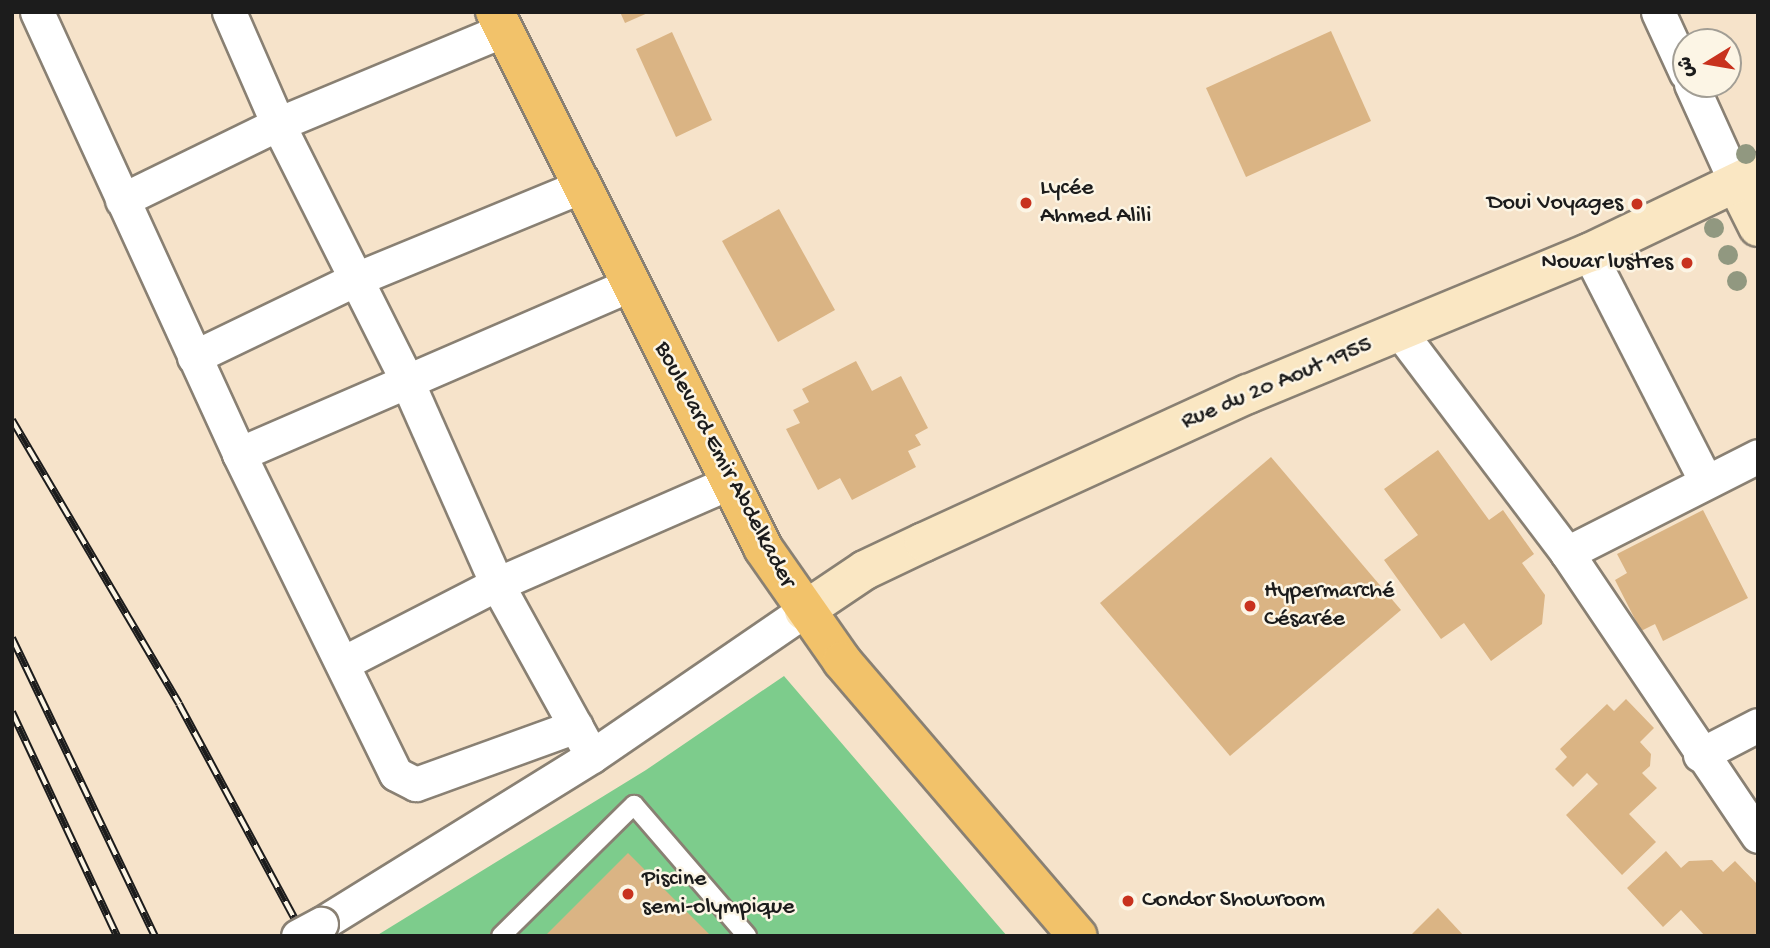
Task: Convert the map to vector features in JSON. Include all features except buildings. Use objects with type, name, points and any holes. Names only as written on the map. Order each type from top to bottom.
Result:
[{"type":"main road","name":"Boulevard Emir Abdelkader","points":[[499,21],[579,187],[728,482],[804,611],[994,842],[1078,936]]},
{"type":"street","points":[[37,12],[239,454],[396,774],[416,784],[576,726]]},
{"type":"street","points":[[229,12],[278,124],[406,379],[497,584],[592,756]]},
{"type":"street","points":[[1658,12],[1672,42]]},
{"type":"street","points":[[122,200],[499,21]]},
{"type":"street","points":[[1699,98],[1747,177],[1758,227]]},
{"type":"street","name":"Rue du 20 Aout 1955","points":[[804,611],[865,570],[924,542],[1248,394],[1590,253],[1747,177]]},
{"type":"street","points":[[194,357],[356,279],[579,187]]},
{"type":"street","points":[[1590,253],[1706,482]]},
{"type":"street","points":[[239,454],[406,379],[629,285]]},
{"type":"street","points":[[1401,332],[1567,553],[1700,755],[1758,836]]},
{"type":"street","points":[[1567,553],[1758,456]]},
{"type":"street","points":[[343,663],[497,584],[728,482]]},
{"type":"street","points":[[310,930],[592,756],[804,611]]},
{"type":"street","points":[[1700,755],[1758,725]]},
{"type":"lane","points":[[501,936],[634,805],[747,936]]},
{"type":"green space","points":[[784,676],[1007,936],[376,936],[646,770]]},
{"type":"railway","points":[[12,420],[179,704],[304,936]]},
{"type":"railway","points":[[12,638],[155,936]]},
{"type":"railway","points":[[12,712],[117,936]]},
{"type":"place","name":"Lycée Ahmed Alili","points":[[1026,203]]},
{"type":"place","name":"Doui Voyages","points":[[1637,204]]},
{"type":"place","name":"Nouar lustres","points":[[1687,263]]},
{"type":"place","name":"Hypermarché Césarée","points":[[1250,606]]},
{"type":"place","name":"Piscine semi-olympique","points":[[628,894]]},
{"type":"place","name":"Condor Showroom","points":[[1128,901]]}]
